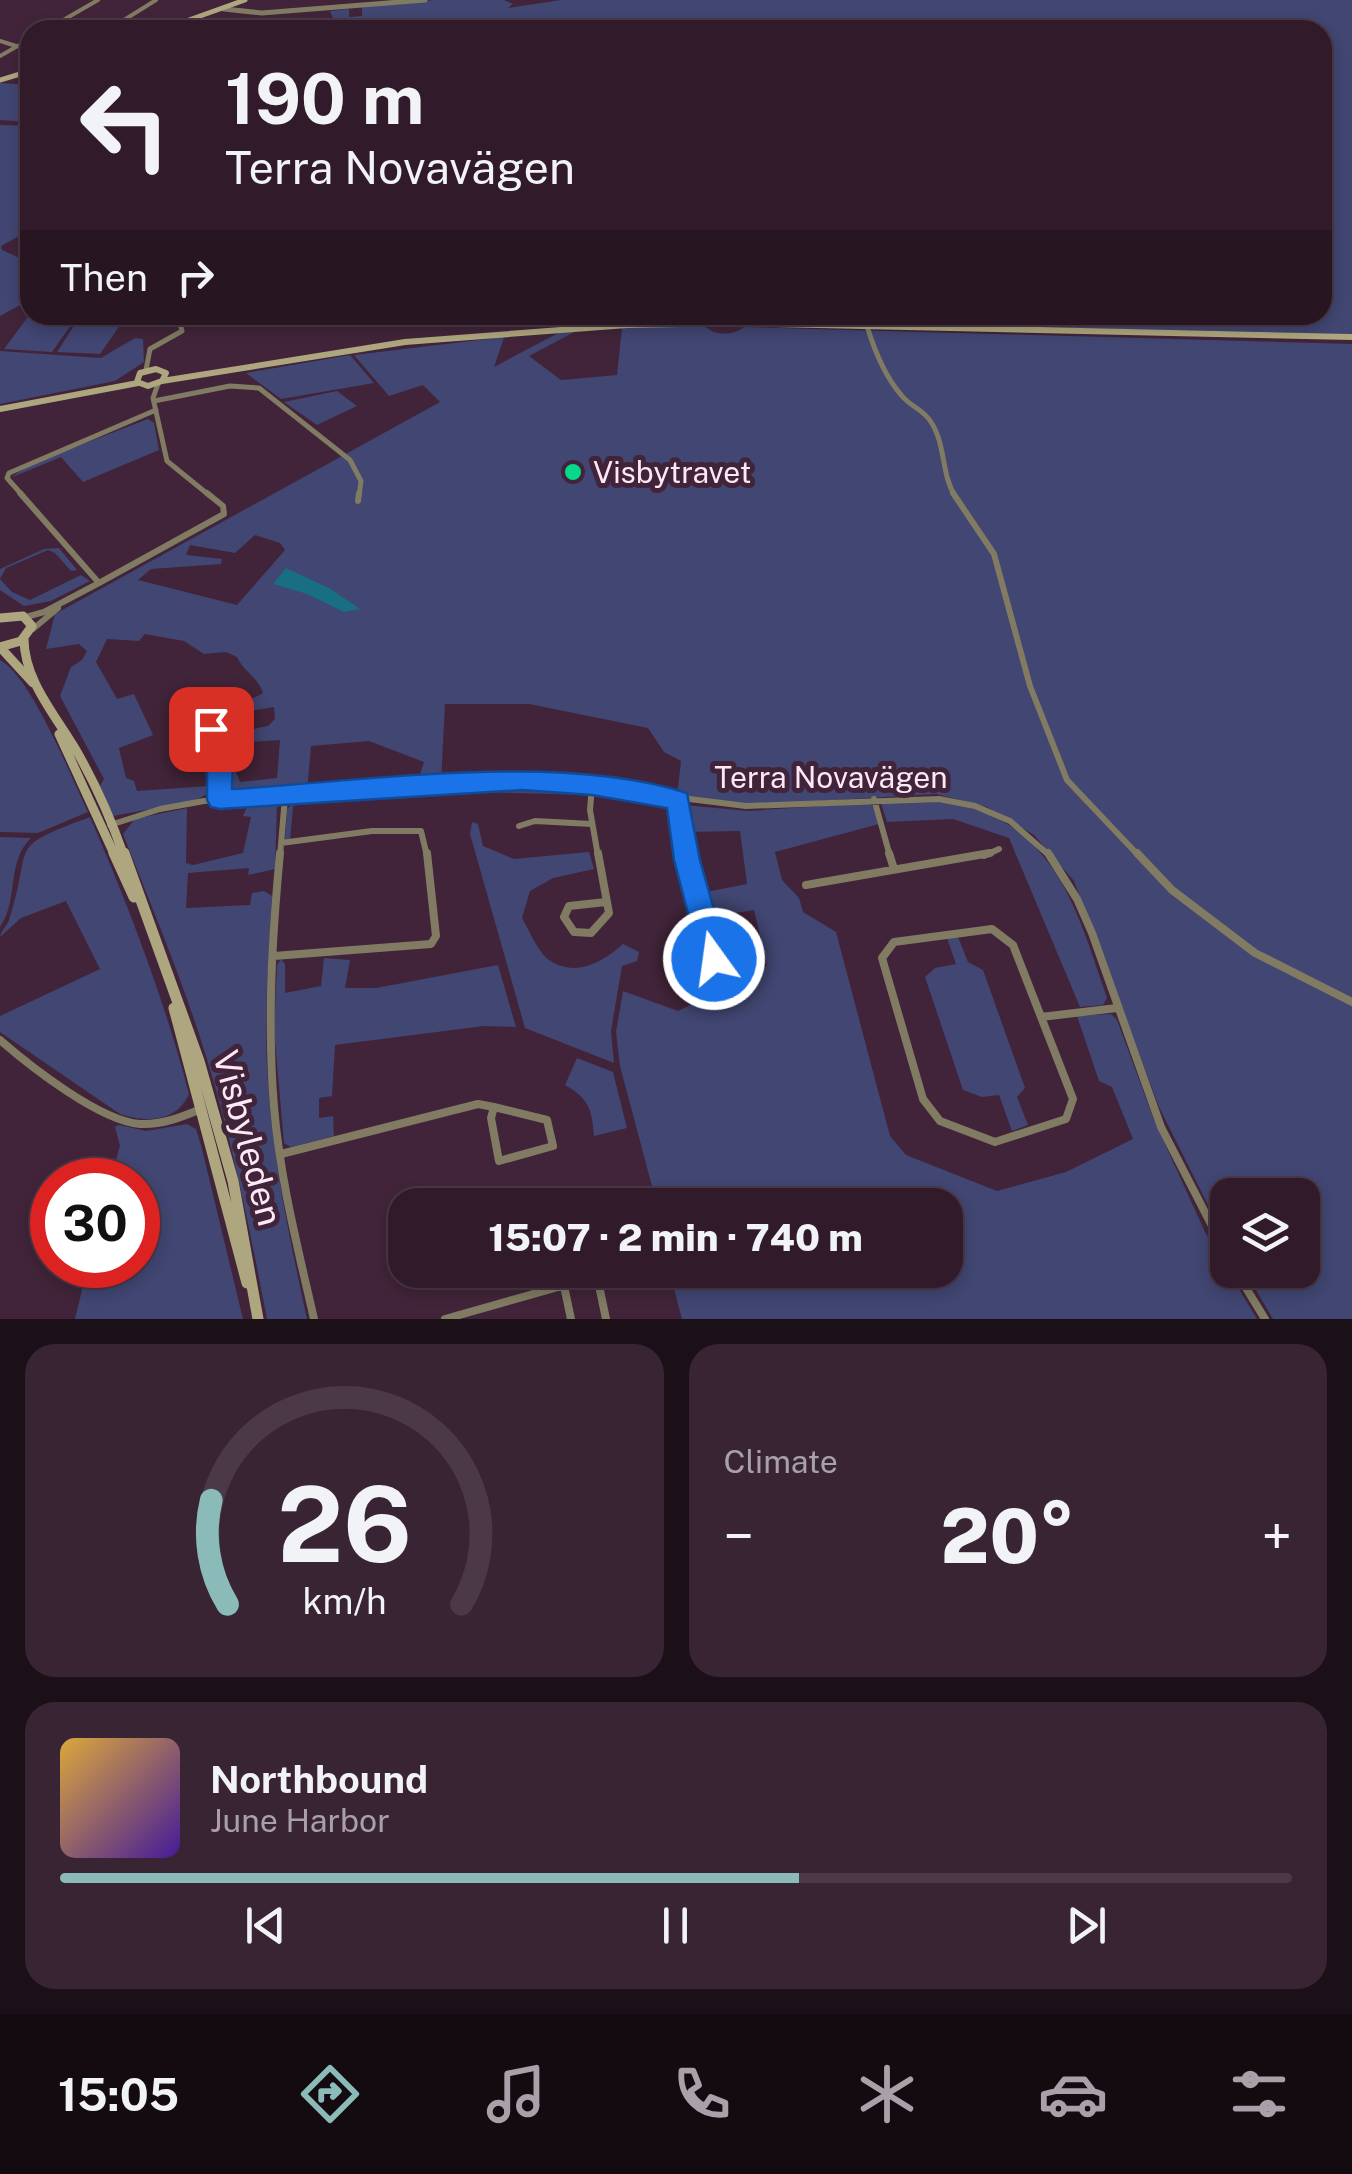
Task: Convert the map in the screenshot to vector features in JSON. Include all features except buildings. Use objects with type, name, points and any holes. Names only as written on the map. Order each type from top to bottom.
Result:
[{"type":"main road","points":[[190,20],[246,0]]},
{"type":"main road","points":[[0,409],[95,392],[141,378],[405,342],[576,327],[654,325]]},
{"type":"main road","points":[[822,325],[1352,337]]},
{"type":"main road","points":[[141,378],[161,376]]},
{"type":"main road","points":[[0,606],[32,622],[32,630],[24,639],[0,647]]},
{"type":"main road","points":[[0,618],[22,616]]},
{"type":"main road","name":"Visbyleden","points":[[24,639],[24,652],[38,689],[83,764],[166,977],[207,1107],[257,1319]]},
{"type":"main road","name":"Visbyleden","points":[[0,647],[38,689]]},
{"type":"street","points":[[63,20],[98,0]]},
{"type":"street","points":[[124,20],[156,0]]},
{"type":"street","points":[[224,8],[262,13],[424,0]]},
{"type":"street","points":[[0,42],[17,46]]},
{"type":"street","points":[[0,56],[20,44]]},
{"type":"street","points":[[32,630],[71,599],[224,514],[222,506],[166,461],[154,400],[141,378],[150,360],[150,349],[180,333],[182,325]]},
{"type":"street","points":[[867,326],[872,345],[902,398],[922,410],[932,424],[946,458],[947,484],[994,554],[1018,630],[1030,686],[1066,780],[1172,890],[1255,953],[1352,1002]]},
{"type":"street","points":[[150,360],[161,376],[154,400]]},
{"type":"street","points":[[154,400],[230,386],[259,388],[350,460],[361,481],[358,501]]},
{"type":"street","points":[[99,583],[7,476],[18,467],[156,410]]},
{"type":"street","points":[[22,616],[71,599]]},
{"type":"street","points":[[211,729],[220,737],[220,800]]},
{"type":"street","name":"Terra Novavägen","points":[[107,825],[163,808],[220,800],[468,782],[592,786],[678,800],[788,807],[925,796],[965,803],[1012,824],[1041,845],[1068,881],[1160,1122],[1210,1221]]},
{"type":"street","points":[[592,786],[592,824],[607,887],[609,914],[591,933],[574,932],[566,923],[564,916],[569,906],[606,902]]},
{"type":"street","points":[[284,797],[270,1030],[281,1154],[314,1319]]},
{"type":"street","points":[[874,798],[894,869]]},
{"type":"street","points":[[678,800],[687,860],[703,916],[714,959],[696,969],[684,966],[678,958],[703,916]]},
{"type":"street","points":[[519,826],[535,821],[592,824]]},
{"type":"street","points":[[274,956],[417,947],[431,944],[436,936],[426,836],[422,830],[372,830],[281,844]]},
{"type":"street","points":[[806,885],[982,857],[999,849]]},
{"type":"street","points":[[992,929],[1013,946],[1040,1017],[1073,1100],[1070,1114],[1060,1122],[995,1142],[982,1140],[940,1121],[923,1098],[882,958],[889,946],[902,940],[992,929]]},
{"type":"street","points":[[1040,1017],[1117,1008]]},
{"type":"street","points":[[0,1040],[17,1055],[128,1123],[153,1125],[207,1107]]},
{"type":"street","points":[[281,1154],[478,1104],[494,1107],[547,1120],[553,1146],[499,1161],[490,1118],[494,1107]]},
{"type":"street","points":[[445,1319],[557,1288]]},
{"type":"street","points":[[564,1288],[572,1319]]},
{"type":"street","points":[[600,1288],[606,1319]]},
{"type":"street","points":[[1246,1288],[1264,1319]]},
{"type":"shaded area","points":[[435,0],[504,0],[513,4],[508,8],[561,0],[1352,0],[1352,334],[928,325],[1332,325],[1332,20],[334,20],[330,11],[349,9],[349,17],[362,16],[362,6]]},
{"type":"shaded area","points":[[0,83],[20,84],[20,121],[0,120]]},
{"type":"shaded area","points":[[0,125],[20,126],[20,236],[1,246],[20,258],[20,305],[0,316]]},
{"type":"shaded area","points":[[22,325],[71,325],[52,352],[4,349]]},
{"type":"shaded area","points":[[75,325],[120,325],[100,354],[57,352]]},
{"type":"shaded area","points":[[704,326],[724,334],[744,327],[1352,344],[1352,1319],[1273,1319],[1255,1288],[1320,1288],[1320,1178],[1210,1178],[1210,1209],[1159,1107],[1074,881],[1034,835],[987,807],[936,794],[749,805],[677,797],[681,761],[664,752],[648,728],[529,704],[445,704],[441,782],[417,784],[424,762],[369,741],[311,746],[307,792],[238,797],[226,790],[226,766],[233,765],[240,782],[277,778],[280,740],[248,742],[248,730],[268,726],[275,719],[274,707],[236,713],[232,709],[263,693],[237,657],[226,652],[204,654],[184,641],[145,634],[139,641],[107,639],[96,662],[117,699],[134,694],[153,735],[119,748],[126,778],[134,781],[137,791],[209,786],[217,774],[216,788],[195,801],[113,816],[100,786],[104,779],[60,696],[71,667],[87,651],[79,644],[46,649],[55,614],[440,402],[423,385],[389,396],[354,355],[504,337],[494,367],[562,331],[578,330],[529,356],[561,380],[617,375],[622,328]],"holes":[[[255,535],[280,543],[285,550],[237,605],[138,580],[151,569],[221,564],[222,559],[186,555],[190,545],[235,553]]]},
{"type":"shaded area","points":[[135,338],[143,339],[144,362],[115,381],[0,404],[0,351],[101,358]]},
{"type":"shaded area","points":[[350,355],[374,383],[281,399],[246,373]]},
{"type":"shaded area","points":[[337,391],[357,406],[317,425],[284,402]]},
{"type":"shaded area","points":[[148,419],[154,423],[159,450],[83,482],[61,457],[10,478],[31,464]]},
{"type":"shaded area","points":[[59,548],[77,570],[71,571],[48,550],[6,568],[0,579],[0,569],[44,549]]},
{"type":"shaded area","points":[[286,568],[329,588],[360,609],[344,612],[307,594],[273,584]]},
{"type":"shaded area","points":[[81,575],[90,581],[51,601],[24,606],[0,590],[0,579],[12,592],[30,600]]},
{"type":"shaded area","points":[[0,660],[12,670],[37,706],[88,812],[38,833],[0,832]]},
{"type":"shaded area","points":[[526,784],[584,788],[589,795],[450,791],[299,802],[293,806],[290,841],[285,839],[287,809],[299,799]]},
{"type":"shaded area","points":[[919,797],[973,808],[1003,821],[1047,860],[1087,939],[1107,998],[1103,1005],[1080,1007],[1009,838],[953,819],[887,822],[881,803]]},
{"type":"shaded area","points":[[269,801],[277,805],[275,869],[248,875],[249,868],[188,873],[186,908],[250,905],[252,893],[264,891],[272,896],[266,1036],[270,1112],[307,1319],[267,1319],[219,1100],[180,979],[123,834],[135,819],[187,808],[186,863],[193,865],[243,853],[251,817],[243,816],[249,803]]},
{"type":"shaded area","points":[[867,803],[873,806],[879,824],[775,852],[782,880],[799,898],[803,912],[836,932],[890,1136],[906,1155],[997,1191],[1066,1172],[1133,1139],[1112,1087],[1099,1081],[1077,1016],[1111,1014],[1117,1020],[1154,1120],[1210,1241],[1210,1288],[1238,1288],[1257,1319],[682,1319],[674,1288],[963,1288],[963,1188],[652,1188],[620,1066],[616,1032],[623,991],[678,1011],[705,998],[732,1005],[767,965],[754,910],[706,918],[701,893],[747,884],[740,831],[684,832],[685,805],[748,811]]},
{"type":"shaded area","points":[[90,817],[145,953],[189,1094],[177,1110],[160,1118],[120,1114],[0,1032],[0,1016],[100,969],[66,901],[21,918],[0,937],[9,920],[23,861],[33,843]]},
{"type":"shaded area","points":[[472,822],[478,824],[483,846],[514,859],[589,852],[594,869],[553,878],[530,891],[522,918],[541,952],[569,968],[589,966],[623,944],[639,952],[637,961],[622,966],[611,1031],[614,1063],[525,1028],[470,834]]},
{"type":"shaded area","points":[[0,837],[31,838],[18,858],[9,905],[0,927]]},
{"type":"shaded area","points":[[958,937],[968,962],[983,970],[1025,1088],[1017,1097],[1028,1125],[1012,1131],[999,1095],[982,1097],[963,1090],[925,977],[935,968],[956,964],[947,938]]},
{"type":"shaded area","points":[[324,958],[350,960],[345,988],[376,988],[498,965],[516,1027],[484,1026],[335,1045],[332,1096],[319,1098],[319,1118],[333,1116],[334,1136],[291,1147],[284,1143],[274,1030],[277,965],[281,959],[285,964],[285,993],[321,986]]},
{"type":"shaded area","points":[[577,1058],[613,1072],[627,1128],[594,1136],[588,1106],[565,1085]]},
{"type":"shaded area","points":[[187,1124],[196,1129],[243,1319],[75,1319],[82,1288],[160,1288],[160,1158],[116,1158],[120,1146],[115,1127],[146,1131]]},
{"type":"place","name":"Visbytravet","points":[[573,472]]},
{"type":"route","points":[[211,729],[220,737],[220,800],[522,781],[592,786],[678,800],[687,860],[714,959]]}]
